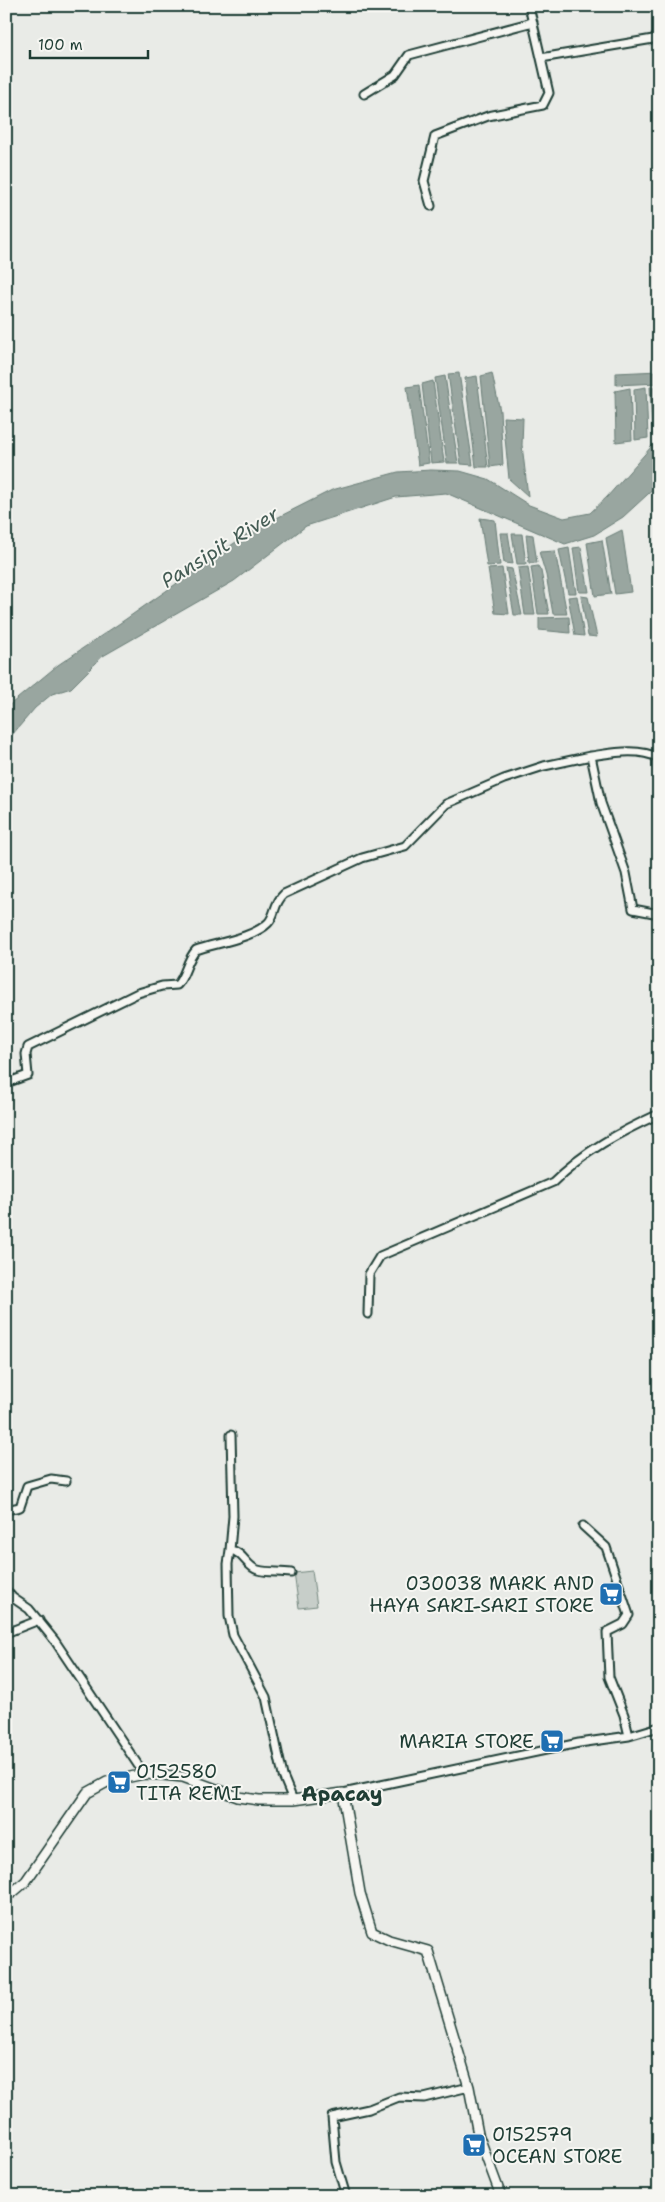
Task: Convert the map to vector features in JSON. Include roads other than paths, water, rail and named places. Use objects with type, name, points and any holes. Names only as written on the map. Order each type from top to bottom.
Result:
[{"type":"street","points":[[431,206],[424,181],[435,136],[488,116],[543,105],[549,93],[529,6]]},
{"type":"street","points":[[364,94],[395,75],[410,55],[533,22]]},
{"type":"street","points":[[541,58],[659,38]]},
{"type":"street","points":[[6,1082],[28,1075],[26,1054],[28,1047],[138,993],[162,986],[177,985],[182,979],[190,957],[196,950],[258,930],[269,923],[276,900],[284,894],[362,858],[405,846],[446,804],[504,779],[544,766],[620,751],[652,754],[659,758]]},
{"type":"street","points":[[591,756],[601,803],[626,873],[633,909],[659,914]]},
{"type":"street","points":[[368,1314],[369,1274],[380,1256],[553,1182],[573,1162],[616,1134],[659,1114]]},
{"type":"street","points":[[231,1435],[232,1516],[228,1564],[229,1616],[233,1636],[266,1697],[283,1776],[293,1800]]},
{"type":"street","points":[[6,1510],[20,1508],[27,1486],[51,1479],[66,1481]]},
{"type":"street","points":[[583,1526],[606,1547],[629,1616],[623,1624],[607,1632],[609,1677],[624,1715],[629,1736]]},
{"type":"street","points":[[230,1550],[242,1554],[249,1565],[257,1570],[291,1573]]},
{"type":"street","points":[[6,1590],[39,1620],[144,1774]]},
{"type":"street","points":[[6,1634],[39,1620]]},
{"type":"street","points":[[6,1895],[12,1893],[26,1881],[87,1793],[107,1782],[144,1774],[183,1777],[238,1797],[259,1800],[293,1800],[343,1793],[579,1743],[629,1736],[659,1727]]},
{"type":"street","points":[[343,1793],[360,1893],[372,1932],[389,1940],[428,1951],[469,2087],[478,2134],[501,2196]]},
{"type":"street","points":[[346,2196],[336,2162],[332,2117],[369,2109],[400,2097],[424,2098],[469,2087]]},
{"type":"place","name":"030038 MARK AND HAYA SARI-SARI STORE","points":[[611,1594]]},
{"type":"place","name":"MARIA STORE","points":[[552,1741]]},
{"type":"place","name":"0152580 TITA REMI","points":[[119,1782]]},
{"type":"place","name":"0152579 OCEAN STORE","points":[[474,2145]]},
{"type":"district","name":"Apacay","points":[[342,1794]]},
{"type":"water label","name":"Pansipit River","points":[[220,547]]}]
